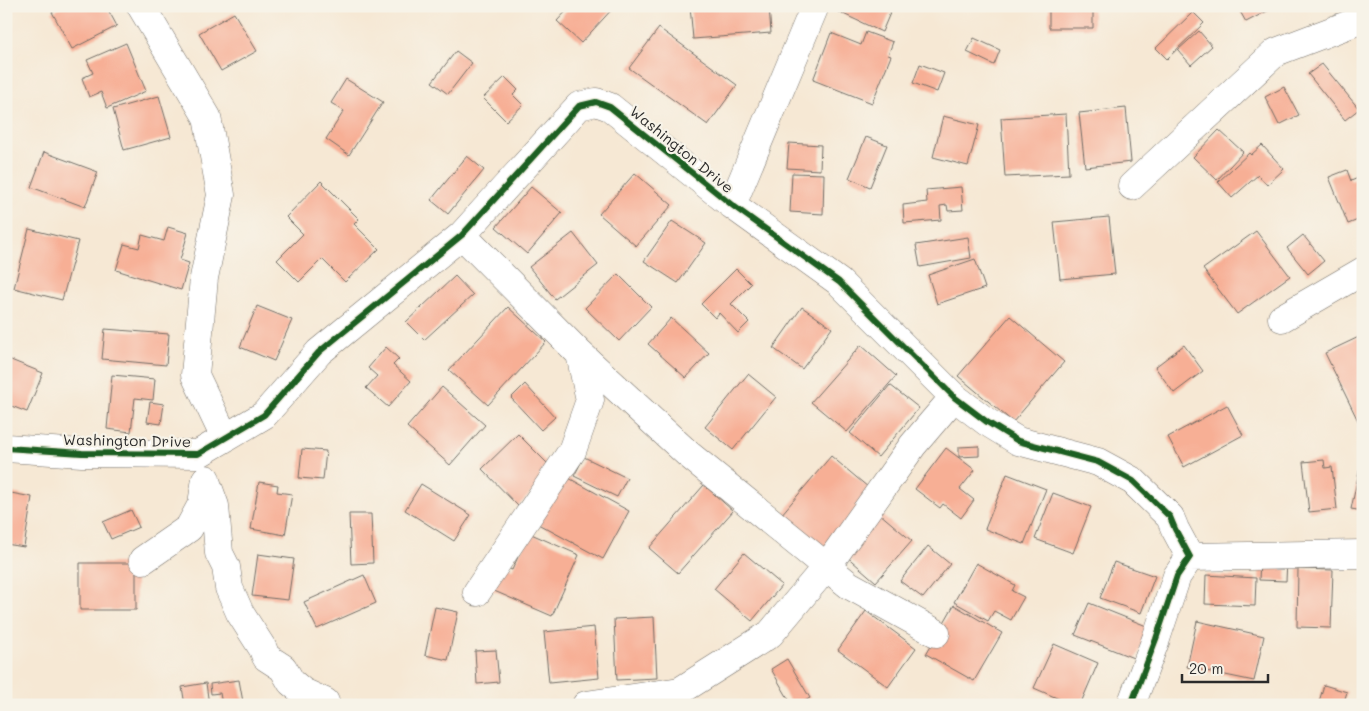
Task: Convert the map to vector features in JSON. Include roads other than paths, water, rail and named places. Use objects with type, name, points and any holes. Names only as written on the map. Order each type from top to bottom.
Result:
[{"type":"street","points":[[141,6],[207,117],[220,196],[204,278],[195,375],[226,438]]},
{"type":"street","points":[[732,205],[815,6]]},
{"type":"street","points":[[1132,186],[1276,52],[1363,19]]},
{"type":"street","name":"Washington Drive","points":[[6,448],[82,453],[198,454],[226,438],[264,415],[319,352],[462,235],[578,106],[596,102],[610,107],[732,205],[839,282],[954,397],[987,422],[1018,441],[1098,462],[1133,481],[1170,517],[1190,557]]},
{"type":"street","points":[[462,235],[580,354],[688,454],[849,585],[936,633]]},
{"type":"street","points":[[1282,318],[1363,271]]},
{"type":"street","points":[[477,592],[572,451],[590,400],[580,354]]},
{"type":"street","points":[[586,705],[680,691],[770,634],[827,566],[913,445],[954,397]]},
{"type":"street","points":[[198,454],[215,506],[219,552],[226,568],[229,588],[240,613],[266,657],[283,668],[291,682],[303,692],[325,702],[326,705]]},
{"type":"street","points":[[142,560],[189,528],[202,504],[206,481]]},
{"type":"street","points":[[1131,705],[1177,576],[1190,557],[1363,554]]}]
